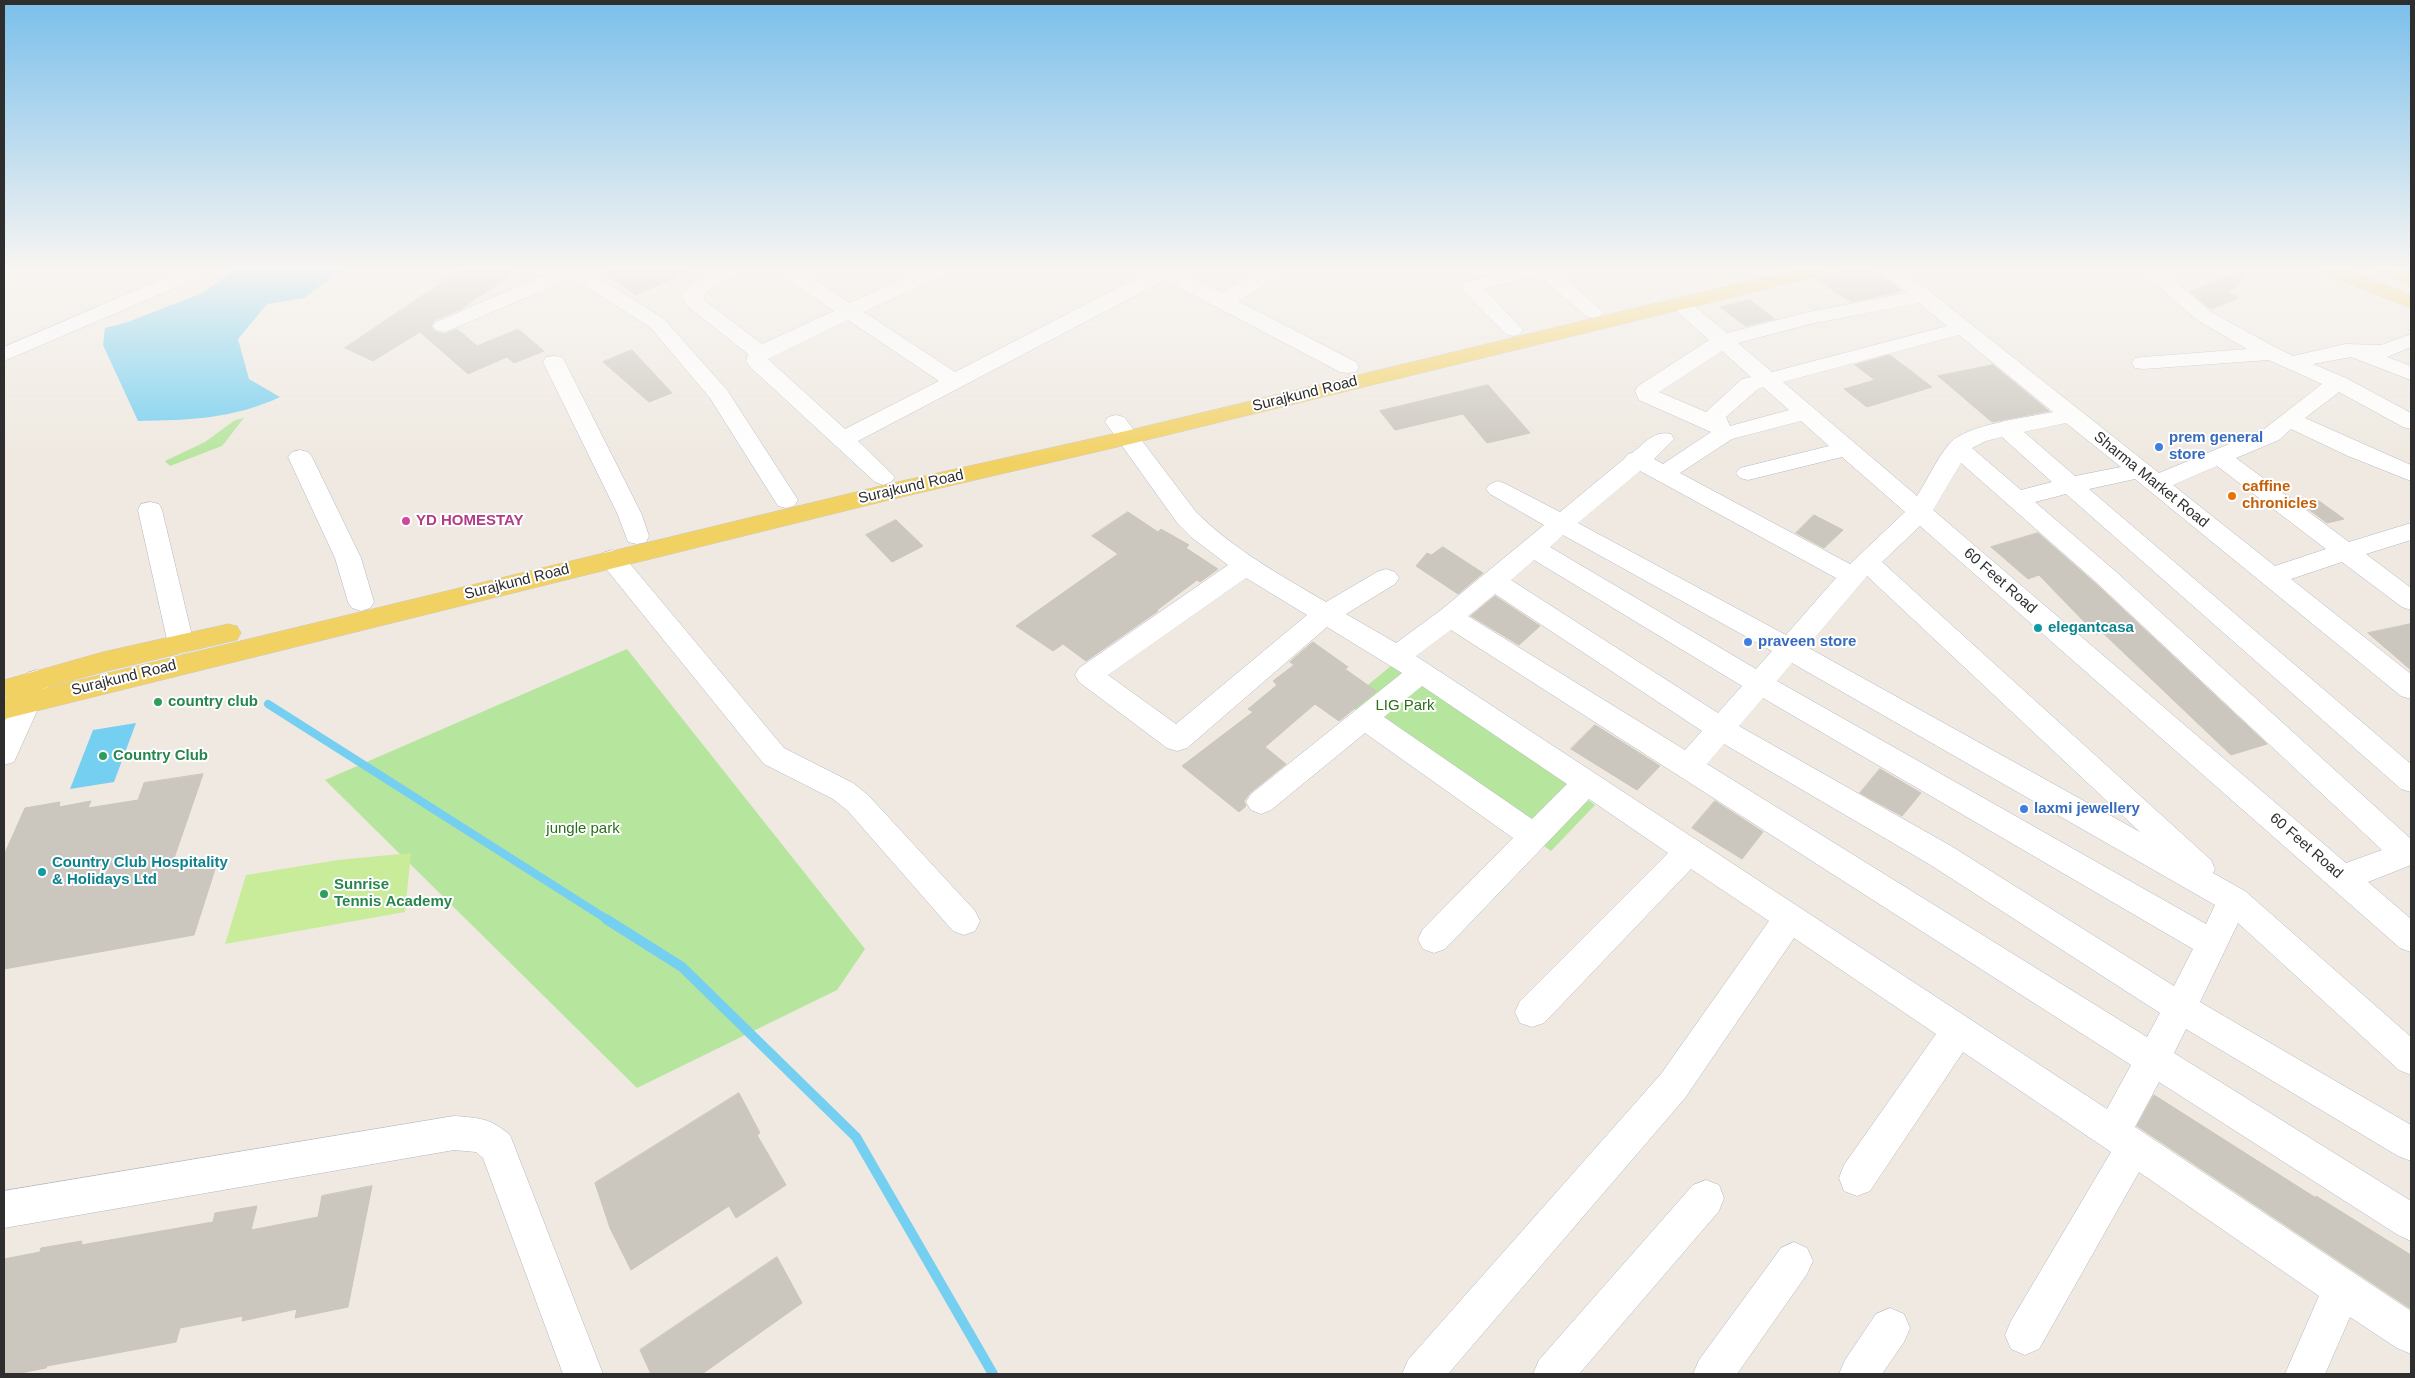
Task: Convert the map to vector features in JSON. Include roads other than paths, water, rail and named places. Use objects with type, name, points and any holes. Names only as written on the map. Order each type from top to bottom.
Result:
[{"type":"main road","name":"Surajkund Road","points":[[4,690],[23,697],[612,559],[893,491],[1348,367],[1494,334]]},
{"type":"main road","name":"Surajkund Road","points":[[23,697],[181,644],[883,477],[1121,430],[1541,334]]},
{"type":"street","points":[[4,355],[52,334]]},
{"type":"street","points":[[666,334],[720,395],[786,500]]},
{"type":"street","points":[[736,334],[761,354]]},
{"type":"street","points":[[802,334],[761,354],[757,357],[757,361],[883,477]]},
{"type":"street","points":[[882,334],[954,382]]},
{"type":"street","points":[[842,440],[1044,334]]},
{"type":"street","points":[[1287,334],[1348,367]]},
{"type":"street","name":"60 Feet Road","points":[[1714,334],[2411,938]]},
{"type":"street","points":[[1721,430],[1645,393],[1722,341],[1747,334]]},
{"type":"street","points":[[1721,430],[1714,418],[1715,415],[1742,389],[1750,384],[1939,334]]},
{"type":"street","name":"Sharma Market Road","points":[[1971,334],[2411,689]]},
{"type":"street","points":[[2236,334],[2270,354],[2338,383],[2411,422]]},
{"type":"street","points":[[2289,363],[2345,350],[2384,351],[2411,340]]},
{"type":"street","points":[[2356,351],[2411,374]]},
{"type":"street","points":[[2143,363],[2270,354]]},
{"type":"street","points":[[554,362],[630,515],[637,536]]},
{"type":"street","points":[[2016,499],[2070,485],[2148,477],[2220,457],[2271,435],[2289,419],[2338,383]]},
{"type":"street","points":[[1663,474],[1721,430],[1806,413]]},
{"type":"street","points":[[1686,768],[1859,569],[1920,512],[1958,448],[1966,441],[1979,435],[2071,415]]},
{"type":"street","points":[[2289,419],[2356,451],[2411,474]]},
{"type":"street","points":[[2007,429],[2411,781]]},
{"type":"street","points":[[1121,430],[1187,518],[1200,531],[1246,565],[1409,664],[2124,1140],[2411,1334]]},
{"type":"street","points":[[1261,802],[1365,718],[1450,618],[1663,438]]},
{"type":"street","points":[[1958,448],[2105,576],[2409,853],[2342,878]]},
{"type":"street","points":[[1748,473],[1847,449]]},
{"type":"street","points":[[300,457],[348,558],[361,602]]},
{"type":"street","points":[[2220,457],[2345,551],[2406,593]]},
{"type":"street","points":[[1636,460],[1859,569],[2202,870],[2226,896],[2411,1058]]},
{"type":"street","points":[[1498,488],[1789,649],[2226,896]]},
{"type":"street","points":[[150,510],[181,644]]},
{"type":"street","points":[[2271,576],[2411,531]]},
{"type":"street","points":[[1533,548],[1760,684],[2212,944]]},
{"type":"street","points":[[612,559],[774,756],[843,791],[858,803],[964,921]]},
{"type":"street","points":[[1246,565],[1090,675],[1177,740],[1325,614],[1386,578]]},
{"type":"street","points":[[1494,581],[1721,729],[1940,855],[2180,1008],[2411,1144]]},
{"type":"street","points":[[1450,618],[2411,1222]]},
{"type":"street","points":[[4,754],[23,697]]},
{"type":"street","points":[[1365,718],[1534,837]]},
{"type":"street","points":[[1434,939],[1587,782]]},
{"type":"street","points":[[1532,1012],[1689,851]]},
{"type":"street","points":[[2025,1335],[2124,1140],[2152,1059],[2212,944],[2226,896]]},
{"type":"street","points":[[1422,1374],[1673,1086],[1790,917]]},
{"type":"street","points":[[1858,1178],[1958,1030]]},
{"type":"street","points":[[4,1210],[454,1132],[483,1135],[497,1147],[583,1374]]},
{"type":"street","points":[[1553,1374],[1706,1198]]},
{"type":"street","points":[[1713,1374],[1794,1261]]},
{"type":"street","points":[[2305,1374],[2342,1289]]},
{"type":"street","points":[[1859,1374],[1890,1328]]},
{"type":"water","points":[[104,334],[242,334],[238,339],[249,379],[280,397],[228,414],[193,419],[138,421],[103,345]]},
{"type":"water","name":"Country Club","points":[[136,723],[114,782],[70,789],[93,730]]},
{"type":"waterway","points":[[268,704],[608,920]]},
{"type":"waterway","points":[[606,919],[682,967],[856,1137],[993,1374]]},
{"type":"place","name":"prem general store","points":[[2159,447]]},
{"type":"place","name":"caffine chronicles","points":[[2232,496]]},
{"type":"place","name":"YD HOMESTAY","points":[[406,521]]},
{"type":"place","name":"elegantcasa","points":[[2038,628]]},
{"type":"place","name":"praveen store","points":[[1748,642]]},
{"type":"place","name":"country club","points":[[158,702]]},
{"type":"place","name":"Country Club","points":[[103,756]]},
{"type":"place","name":"laxmi jewellery","points":[[2024,809]]},
{"type":"place","name":"Country Club Hospitality & Holidays Ltd","points":[[42,872]]},
{"type":"place","name":"Sunrise Tennis Academy","points":[[324,894]]},
{"type":"park label","name":"LIG Park","points":[[1405,706]]},
{"type":"park label","name":"jungle park","points":[[583,829]]}]
